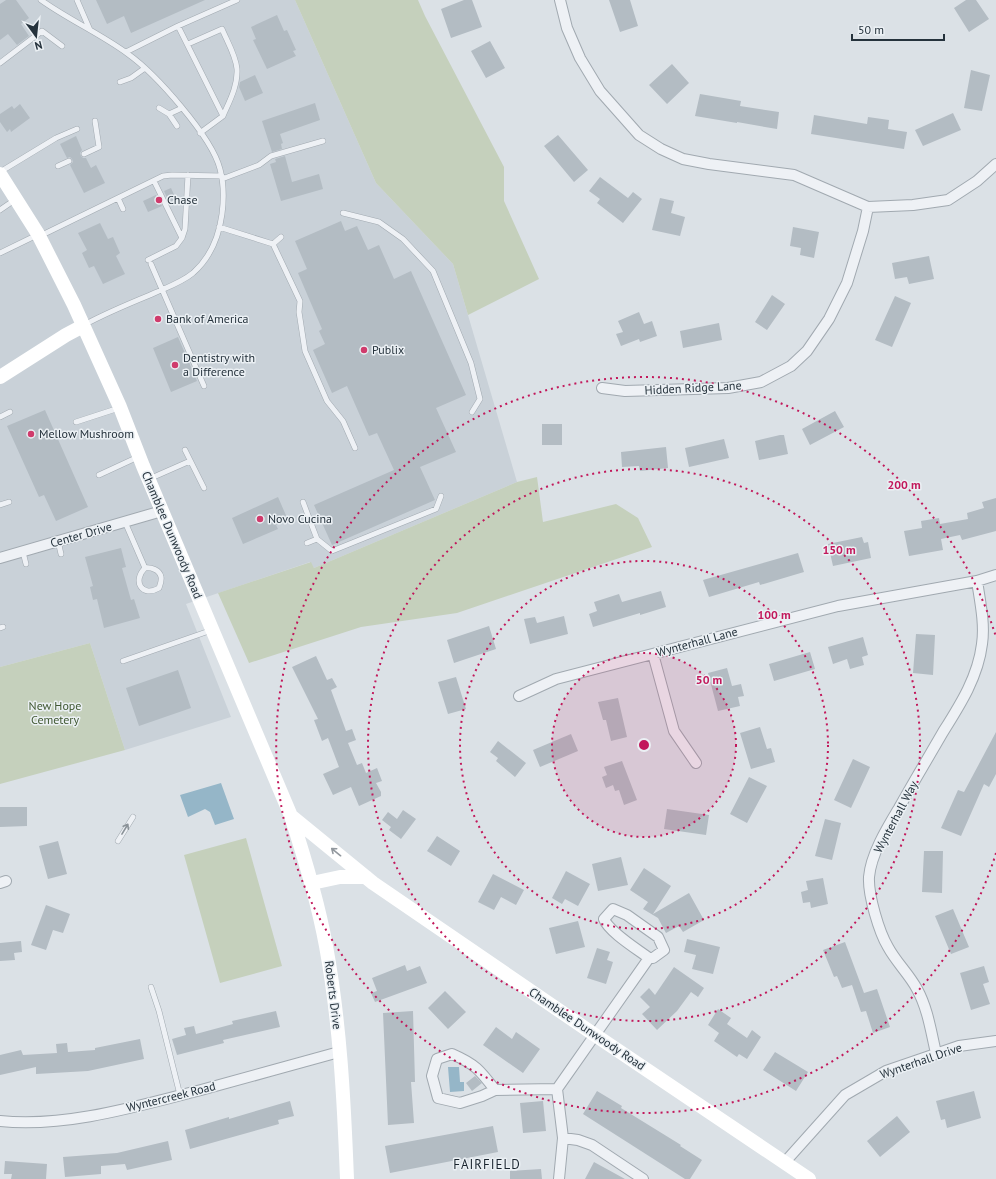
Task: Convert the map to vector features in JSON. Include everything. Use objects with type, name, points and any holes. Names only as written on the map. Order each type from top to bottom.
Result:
[{"type":"street","points":[[560,0],[567,28],[580,58],[600,91],[639,135],[661,149],[683,159],[709,164],[794,175],[868,207],[914,205],[948,200],[977,181],[996,164]]},
{"type":"street","name":"Chamblee Dunwoody Road","points":[[0,173],[38,235],[74,305],[120,407],[139,457],[291,816],[366,877],[595,1035],[809,1179]]},
{"type":"street","name":"Hidden Ridge Lane","points":[[602,388],[625,392],[728,388],[761,382],[791,366],[807,351],[829,319],[847,283],[863,231],[868,207]]},
{"type":"street","points":[[0,377],[66,335],[83,326]]},
{"type":"street","name":"Center Drive","points":[[0,558],[162,511]]},
{"type":"street","name":"Wynterhall Lane","points":[[519,696],[556,679],[838,606],[977,581],[996,575]]},
{"type":"street","name":"Wynterhall Way","points":[[936,1053],[926,1010],[918,990],[909,975],[888,948],[879,927],[873,907],[869,878],[875,851],[966,694],[978,668],[982,637],[980,601],[977,581]]},
{"type":"street","points":[[653,654],[674,731],[696,763]]},
{"type":"street","name":"Roberts Drive","points":[[291,816],[312,884],[326,945],[334,997],[345,1107],[347,1179]]},
{"type":"street","points":[[312,884],[340,877],[366,877]]},
{"type":"street","points":[[559,1179],[563,1138],[557,1089],[649,958],[653,958],[664,950],[658,938],[627,915],[613,909],[604,919],[606,924],[649,958]]},
{"type":"street","name":"Wynterhall Drive","points":[[785,1162],[845,1095],[886,1071],[959,1046],[996,1041]]},
{"type":"street","name":"Wyntercreek Road","points":[[0,1121],[56,1121],[133,1108],[339,1052]]},
{"type":"street","points":[[495,1090],[482,1072],[469,1061],[452,1054],[437,1059],[432,1076],[438,1098],[460,1103],[495,1090],[557,1089]]},
{"type":"street","points":[[563,1138],[578,1140],[592,1145],[643,1179]]},
{"type":"lane","points":[[41,0],[126,52],[145,68],[182,108],[200,133],[213,153],[220,168],[222,177],[224,196],[220,227],[217,237],[203,262],[181,281],[103,315],[83,326]]},
{"type":"lane","points":[[77,0],[90,31]]},
{"type":"lane","points":[[126,52],[178,26],[237,0]]},
{"type":"lane","points":[[178,26],[222,116]]},
{"type":"lane","points":[[188,44],[222,29],[237,70],[234,91],[222,116],[200,133]]},
{"type":"lane","points":[[0,63],[42,31],[62,46]]},
{"type":"lane","points":[[120,82],[131,78],[145,68]]},
{"type":"lane","points":[[159,108],[169,114],[177,126]]},
{"type":"lane","points":[[169,114],[182,108]]},
{"type":"lane","points":[[84,154],[99,147],[95,121]]},
{"type":"lane","points":[[0,173],[56,138],[77,129]]},
{"type":"lane","points":[[0,253],[167,175],[222,177],[259,165],[272,156],[323,141]]},
{"type":"lane","points":[[58,166],[69,161]]},
{"type":"lane","points":[[188,175],[185,229],[182,238],[176,246],[149,262],[204,386]]},
{"type":"lane","points":[[154,181],[182,238]]},
{"type":"lane","points":[[118,198],[123,209]]},
{"type":"lane","points":[[0,210],[16,199]]},
{"type":"lane","points":[[343,213],[379,222],[403,239],[433,271],[471,363],[480,399],[472,412]]},
{"type":"lane","points":[[220,227],[273,244],[300,301],[299,312],[305,351],[328,403],[343,421],[354,448]]},
{"type":"lane","points":[[273,244],[281,237]]},
{"type":"lane","points":[[76,422],[120,407]]},
{"type":"lane","points":[[0,417],[10,412]]},
{"type":"lane","points":[[185,450],[204,488]]},
{"type":"lane","points":[[99,475],[139,457]]},
{"type":"lane","points":[[149,479],[190,461]]},
{"type":"lane","points":[[303,502],[316,539],[332,551],[436,509],[442,496]]},
{"type":"lane","points":[[0,505],[9,502]]},
{"type":"lane","points":[[124,522],[145,568]]},
{"type":"lane","points":[[307,543],[316,539]]},
{"type":"lane","points":[[58,542],[61,554]]},
{"type":"lane","points":[[23,552],[26,564]]},
{"type":"lane","points":[[149,567],[159,572],[161,577],[159,588],[146,591],[142,588],[139,578],[141,572],[145,568],[149,567]]},
{"type":"lane","points":[[123,662],[212,630]]},
{"type":"lane","points":[[118,842],[133,817]]},
{"type":"lane","points":[[151,987],[159,1011],[180,1095]]},
{"type":"shaded area","points":[[0,0],[295,0],[376,183],[453,264],[517,482],[314,568],[310,562],[186,604],[231,717],[125,750],[90,643],[0,667]]},
{"type":"green space","points":[[295,0],[418,0],[504,167],[504,201],[539,279],[468,315],[453,264],[376,183]]},
{"type":"green space","points":[[537,477],[543,522],[616,504],[638,518],[652,547],[457,613],[361,627],[249,663],[218,593],[311,562],[314,568],[517,482]]},
{"type":"green space","name":"New Hope Cemetery","points":[[90,643],[125,750],[0,784],[0,667]]},
{"type":"green space","points":[[246,838],[282,966],[220,983],[184,855]]},
{"type":"water","points":[[221,783],[234,819],[215,825],[210,812],[205,809],[188,817],[180,795]]},
{"type":"water","points":[[448,1067],[459,1067],[460,1082],[464,1082],[464,1091],[450,1092]]},
{"type":"building","points":[[6,0],[16,0],[29,18],[21,24],[29,36],[17,45],[8,34],[0,40],[0,4]]},
{"type":"building","points":[[96,0],[205,0],[131,33],[124,16],[107,24]]},
{"type":"building","points":[[464,0],[472,0],[482,27],[451,38],[441,9]]},
{"type":"building","points":[[609,0],[630,0],[638,26],[620,32]]},
{"type":"building","points":[[966,0],[976,0],[989,19],[969,32],[954,8]]},
{"type":"building","points":[[277,15],[284,31],[287,30],[296,50],[293,51],[296,56],[267,69],[253,40],[256,39],[251,27]]},
{"type":"building","points":[[490,41],[505,68],[486,78],[471,51]]},
{"type":"building","points":[[672,64],[689,83],[667,104],[649,85]]},
{"type":"building","points":[[971,70],[990,75],[982,111],[964,108]]},
{"type":"building","points":[[255,75],[263,93],[245,101],[239,87],[240,82]]},
{"type":"building","points":[[700,94],[741,101],[740,106],[779,112],[777,129],[695,116]]},
{"type":"building","points":[[315,103],[320,120],[280,134],[283,143],[281,144],[282,149],[272,152],[262,121]]},
{"type":"building","points":[[20,104],[30,118],[11,132],[10,129],[7,132],[0,122],[0,114],[12,106],[14,109]]},
{"type":"building","points":[[953,113],[961,130],[923,146],[915,130]]},
{"type":"building","points":[[814,115],[867,124],[868,117],[889,120],[888,129],[907,132],[904,149],[811,134]]},
{"type":"building","points":[[558,135],[588,170],[574,182],[544,146]]},
{"type":"building","points":[[76,136],[82,150],[80,153],[81,156],[86,158],[91,168],[96,165],[105,183],[84,193],[70,165],[73,162],[72,159],[70,157],[67,158],[60,144]]},
{"type":"building","points":[[285,156],[292,182],[319,174],[323,189],[281,201],[270,164],[276,162],[275,159]]},
{"type":"building","points":[[600,177],[628,198],[633,192],[642,199],[623,223],[597,203],[600,199],[589,191]]},
{"type":"building","points":[[171,188],[176,199],[169,202],[164,191]]},
{"type":"building","points":[[156,195],[162,206],[148,212],[143,201]]},
{"type":"building","points":[[660,198],[674,201],[671,213],[685,217],[680,236],[652,230]]},
{"type":"building","points":[[341,221],[345,231],[357,226],[368,250],[379,245],[394,279],[411,271],[466,395],[436,408],[456,452],[420,467],[435,500],[332,545],[314,505],[394,470],[377,433],[369,436],[347,386],[332,393],[313,350],[325,344],[319,331],[322,329],[298,273],[307,269],[295,241]]},
{"type":"building","points":[[100,223],[108,239],[113,237],[120,253],[116,256],[125,274],[103,284],[94,266],[89,268],[82,253],[87,250],[78,233]]},
{"type":"building","points":[[793,227],[819,232],[814,258],[800,255],[801,248],[790,246]]},
{"type":"building","points":[[929,256],[934,279],[909,284],[907,277],[895,279],[892,263]]},
{"type":"building","points":[[772,295],[785,304],[767,330],[755,322]]},
{"type":"building","points":[[895,296],[911,303],[892,347],[875,340]]},
{"type":"building","points":[[639,312],[644,324],[652,321],[657,336],[640,342],[639,339],[621,346],[616,334],[623,332],[618,321]]},
{"type":"building","points":[[719,323],[722,340],[683,348],[680,331]]},
{"type":"building","name":"Dentistry with a Difference","points":[[178,337],[197,381],[171,392],[153,348]]},
{"type":"building","points":[[45,410],[88,507],[56,521],[44,495],[39,497],[7,426]]},
{"type":"building","points":[[835,411],[844,427],[810,445],[802,429]]},
{"type":"building","points":[[542,424],[562,424],[562,445],[542,445]]},
{"type":"building","points":[[784,435],[788,454],[759,460],[755,441]]},
{"type":"building","points":[[724,439],[729,458],[689,467],[685,448]]},
{"type":"building","points":[[666,447],[668,468],[640,471],[639,466],[622,467],[621,452]]},
{"type":"building","name":"Novo Cucina","points":[[278,497],[288,520],[276,525],[278,529],[243,544],[232,518]]},
{"type":"building","points":[[996,498],[996,531],[962,540],[960,535],[941,539],[943,550],[909,556],[904,531],[922,528],[921,521],[939,518],[940,524],[968,519],[967,513],[984,508],[982,502]]},
{"type":"building","points":[[862,537],[864,543],[868,542],[871,558],[833,566],[828,544]]},
{"type":"building","points":[[121,548],[126,567],[122,568],[131,600],[134,599],[140,618],[104,628],[97,599],[93,600],[90,587],[93,586],[85,557]]},
{"type":"building","points":[[798,553],[804,572],[760,585],[759,582],[709,597],[703,580]]},
{"type":"building","points":[[661,591],[666,607],[593,627],[589,614],[597,611],[594,602],[619,594],[622,602]]},
{"type":"building","points":[[564,616],[568,634],[530,644],[524,619],[535,617],[537,623]]},
{"type":"building","points":[[489,626],[496,649],[454,663],[447,640]]},
{"type":"building","points":[[916,634],[935,635],[933,675],[913,673]]},
{"type":"building","points":[[863,637],[868,655],[862,657],[864,665],[850,669],[847,659],[833,664],[828,647]]},
{"type":"building","points":[[810,652],[815,669],[774,681],[769,664]]},
{"type":"building","points":[[316,656],[327,680],[332,678],[337,687],[331,690],[346,731],[352,729],[356,740],[348,743],[357,765],[362,763],[366,773],[377,768],[382,781],[376,783],[381,792],[381,796],[359,806],[351,787],[333,795],[323,774],[339,767],[328,738],[322,741],[314,720],[318,719],[292,667]]},
{"type":"building","points":[[727,668],[732,686],[741,684],[744,696],[738,697],[740,706],[718,711],[708,673]]},
{"type":"building","points":[[178,670],[191,708],[139,726],[126,688]]},
{"type":"building","points":[[456,677],[466,709],[448,714],[438,682]]},
{"type":"building","points":[[618,698],[627,737],[611,741],[606,720],[603,720],[598,702]]},
{"type":"building","points":[[760,727],[767,749],[771,748],[775,762],[751,769],[740,733]]},
{"type":"building","points":[[996,732],[996,774],[989,787],[984,784],[961,836],[941,828],[958,790],[964,792]]},
{"type":"building","points":[[571,734],[578,751],[540,767],[533,750]]},
{"type":"building","points":[[498,741],[526,763],[515,777],[496,761],[498,758],[490,752]]},
{"type":"building","points":[[853,759],[870,767],[851,808],[834,800]]},
{"type":"building","points":[[622,761],[637,800],[624,805],[619,790],[615,791],[613,785],[606,788],[602,777],[607,775],[604,767]]},
{"type":"building","points":[[749,777],[767,786],[747,823],[730,814]]},
{"type":"building","points":[[0,807],[27,807],[27,826],[0,827]]},
{"type":"building","points":[[667,809],[709,815],[706,835],[664,829]]},
{"type":"building","points":[[403,810],[416,819],[401,839],[389,830],[391,827],[382,820],[388,812],[397,819]]},
{"type":"building","points":[[825,819],[841,823],[832,860],[815,856]]},
{"type":"building","points":[[437,836],[460,851],[451,866],[427,851]]},
{"type":"building","points":[[58,841],[67,874],[48,879],[39,846]]},
{"type":"building","points":[[924,851],[943,851],[942,893],[922,892]]},
{"type":"building","points":[[621,857],[628,885],[598,891],[592,864]]},
{"type":"building","points":[[644,868],[671,886],[653,914],[689,893],[704,920],[683,932],[679,926],[666,933],[658,918],[643,909],[648,902],[630,890]]},
{"type":"building","points":[[566,871],[590,884],[578,906],[565,899],[562,904],[552,898]]},
{"type":"building","points":[[493,874],[524,890],[516,905],[501,897],[494,910],[478,902]]},
{"type":"building","points":[[823,878],[828,904],[811,908],[810,902],[803,903],[801,892],[808,890],[806,881]]},
{"type":"building","points":[[46,905],[70,914],[63,933],[53,930],[46,950],[31,945]]},
{"type":"building","points":[[953,909],[969,947],[951,954],[935,916]]},
{"type":"building","points":[[578,921],[585,947],[556,954],[549,928]]},
{"type":"building","points":[[687,939],[720,947],[713,974],[692,969],[696,955],[684,952]]},
{"type":"building","points":[[21,941],[22,952],[14,953],[15,960],[0,961],[0,943]]},
{"type":"building","points":[[845,942],[864,993],[877,989],[890,1027],[873,1033],[866,1011],[861,1012],[852,985],[842,988],[837,976],[834,977],[823,950]]},
{"type":"building","points":[[597,948],[610,952],[607,960],[613,962],[606,984],[587,978]]},
{"type":"building","points":[[405,965],[407,971],[420,966],[427,983],[375,1002],[371,993],[377,991],[372,978]]},
{"type":"building","points":[[984,966],[989,982],[983,984],[990,1004],[971,1010],[960,973]]},
{"type":"building","points":[[674,967],[704,988],[698,997],[691,992],[677,1011],[657,1030],[642,1014],[650,1007],[640,997],[649,988],[655,995]]},
{"type":"building","points":[[445,991],[466,1012],[448,1029],[428,1008]]},
{"type":"building","points":[[718,1009],[731,1018],[727,1024],[747,1038],[752,1030],[761,1037],[747,1059],[739,1054],[737,1057],[714,1041],[719,1033],[708,1025]]},
{"type":"building","points":[[276,1011],[280,1027],[223,1040],[224,1043],[177,1055],[172,1039],[186,1035],[184,1028],[194,1026],[196,1034],[233,1024],[232,1021]]},
{"type":"building","points":[[413,1011],[415,1082],[411,1082],[414,1123],[388,1125],[383,1013]]},
{"type":"building","points":[[496,1027],[512,1039],[516,1032],[540,1049],[523,1073],[483,1045]]},
{"type":"building","points":[[140,1039],[144,1059],[88,1071],[36,1074],[36,1067],[0,1075],[0,1055],[21,1050],[23,1055],[57,1053],[56,1044],[67,1043],[68,1052],[95,1050],[95,1048]]},
{"type":"building","points":[[775,1052],[808,1072],[796,1091],[763,1070]]},
{"type":"building","points":[[475,1076],[482,1083],[472,1091],[466,1083]]},
{"type":"building","points":[[597,1091],[702,1160],[690,1179],[685,1179],[583,1114]]},
{"type":"building","points":[[974,1091],[981,1118],[947,1128],[945,1119],[941,1120],[936,1101]]},
{"type":"building","points":[[290,1101],[294,1116],[278,1120],[279,1124],[190,1149],[185,1130]]},
{"type":"building","points":[[543,1101],[546,1131],[523,1133],[520,1103]]},
{"type":"building","points":[[897,1116],[910,1132],[880,1157],[867,1141]]},
{"type":"building","points":[[493,1126],[498,1152],[390,1173],[385,1146]]},
{"type":"building","points":[[168,1141],[172,1160],[127,1170],[125,1164],[101,1166],[101,1174],[65,1177],[63,1157],[117,1153]]},
{"type":"building","points":[[5,1161],[47,1164],[46,1179],[11,1179],[12,1174],[4,1174]]},
{"type":"building","points":[[594,1162],[625,1179],[585,1179]]},
{"type":"building","points":[[541,1169],[542,1179],[510,1179],[510,1171]]},
{"type":"place","name":"Chase","points":[[159,200]]},
{"type":"place","name":"Bank of America","points":[[158,319]]},
{"type":"place","name":"Publix","points":[[364,350]]},
{"type":"place","name":"Dentistry with a Difference","points":[[175,365]]},
{"type":"place","name":"Mellow Mushroom","points":[[31,434]]},
{"type":"place","name":"Novo Cucina","points":[[260,519]]},
{"type":"district","name":"FAIRFIELD","points":[[487,1164]]}]
